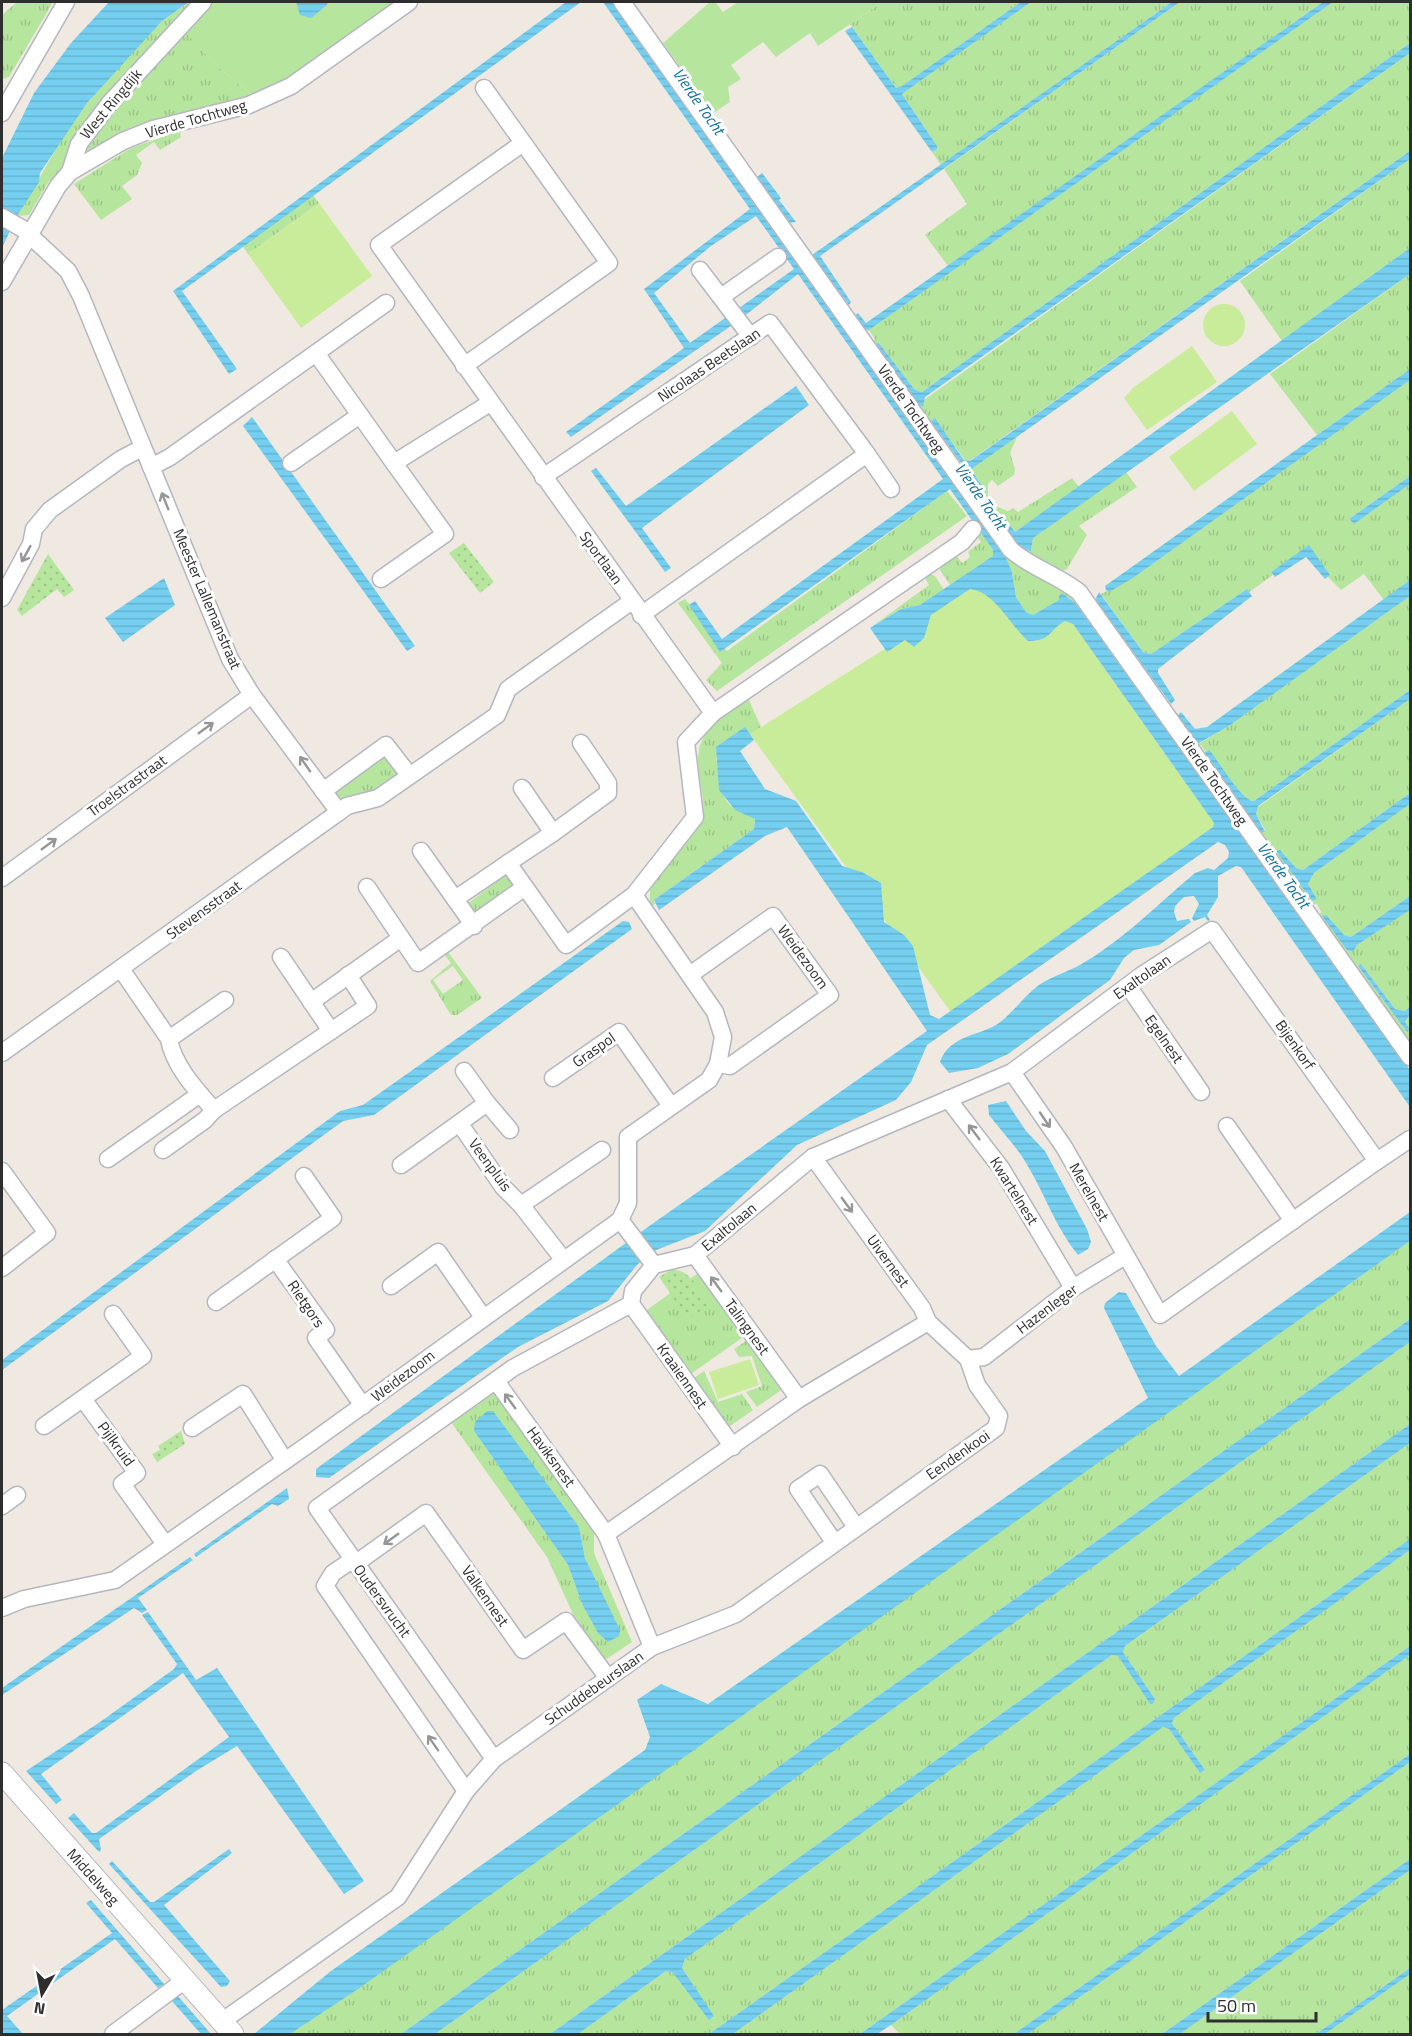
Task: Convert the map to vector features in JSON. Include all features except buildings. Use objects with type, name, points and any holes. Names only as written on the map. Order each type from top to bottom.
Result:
[{"type":"street","points":[[2,113],[66,2]]},
{"type":"street","name":"West Ringdijk","points":[[2,282],[26,232],[70,172],[78,144],[109,104],[203,2]]},
{"type":"street","name":"Vierde Tochtweg","points":[[70,172],[123,141],[153,129],[249,105],[291,86],[409,2]]},
{"type":"street","name":"Vierde Tochtweg","points":[[622,2],[1011,550],[1026,563],[1059,578],[1078,592],[1282,881],[1410,1057]]},
{"type":"street","points":[[464,366],[609,263],[484,88]]},
{"type":"street","name":"Sportlaan","points":[[524,143],[379,245],[713,713]]},
{"type":"street","name":"Meester Lallemanstraat","points":[[2,217],[26,232],[68,271],[81,296],[230,659],[252,695],[339,812]]},
{"type":"street","points":[[730,310],[778,257]]},
{"type":"street","points":[[700,270],[751,337]]},
{"type":"street","points":[[151,466],[170,457],[386,303]]},
{"type":"street","name":"Nicolaas Beetslaan","points":[[543,477],[770,324],[891,489]]},
{"type":"street","points":[[315,353],[445,534],[381,579]]},
{"type":"street","points":[[394,464],[490,403]]},
{"type":"street","points":[[291,463],[360,416]]},
{"type":"street","points":[[2,598],[31,544],[34,530],[50,510],[121,459],[142,448]]},
{"type":"street","points":[[636,608],[867,454]]},
{"type":"street","points":[[508,863],[566,945],[634,895],[695,818],[686,742],[713,713],[962,542],[973,529]]},
{"type":"street","name":"Stevensstraat","points":[[2,1053],[347,806],[378,798],[497,715],[508,689],[636,608]]},
{"type":"street","name":"Troelstrastraat","points":[[2,878],[252,695]]},
{"type":"street","points":[[455,899],[608,793],[608,783],[580,743]]},
{"type":"street","points":[[323,791],[386,745],[409,776]]},
{"type":"street","points":[[522,788],[553,833]]},
{"type":"street","points":[[421,851],[474,926]]},
{"type":"street","points":[[367,887],[418,963],[474,926],[525,887]]},
{"type":"street","points":[[354,1562],[317,1508],[513,1368],[631,1304],[633,1291],[652,1262],[620,1220],[628,1203],[628,1137],[709,1080],[718,1064],[723,1037],[715,1012],[634,895]]},
{"type":"street","name":"Weidezoom","points":[[694,972],[773,916],[830,995],[730,1066],[718,1064]]},
{"type":"street","name":"Exaltolaan","points":[[652,1262],[695,1255],[813,1157],[1012,1072],[1128,986],[1212,930]]},
{"type":"street","name":"Bijenkorf","points":[[1212,930],[1377,1161]]},
{"type":"street","points":[[311,1002],[401,938]]},
{"type":"street","points":[[281,957],[330,1031]]},
{"type":"street","points":[[122,969],[169,1039],[171,1051],[200,1095],[214,1110]]},
{"type":"street","points":[[163,1150],[205,1120],[214,1110],[368,1006],[348,975]]},
{"type":"street","name":"Egelnest","points":[[1128,986],[1201,1092]]},
{"type":"street","points":[[169,1039],[225,1000]]},
{"type":"street","name":"Graspol","points":[[553,1078],[619,1032],[671,1106]]},
{"type":"street","points":[[464,1071],[486,1103],[510,1130]]},
{"type":"street","name":"Merelnest","points":[[1012,1072],[1064,1147],[1160,1315],[1293,1221]]},
{"type":"street","points":[[108,1159],[200,1095]]},
{"type":"street","name":"Kwartelnest","points":[[948,1099],[1001,1168],[1073,1287]]},
{"type":"street","name":"Veenpluis","points":[[400,1164],[460,1124],[486,1103]]},
{"type":"street","name":"Veenpluis","points":[[460,1124],[503,1187],[521,1205],[563,1259]]},
{"type":"street","points":[[1227,1126],[1293,1221],[1410,1139]]},
{"type":"street","name":"Veenpluis","points":[[521,1205],[602,1150]]},
{"type":"street","name":"Uivernest","points":[[813,1157],[922,1308],[928,1322],[968,1359]]},
{"type":"street","points":[[2,1171],[47,1233],[2,1268]]},
{"type":"street","points":[[216,1302],[333,1218],[304,1176]]},
{"type":"street","name":"Weidezoom","points":[[2,1608],[24,1599],[115,1580],[363,1406],[563,1259],[620,1220]]},
{"type":"street","points":[[391,1286],[438,1252],[483,1317]]},
{"type":"street","name":"Talingnest","points":[[695,1255],[800,1399]]},
{"type":"street","name":"Hazenleger","points":[[968,1359],[984,1357],[1073,1287],[1125,1256]]},
{"type":"street","name":"Rietgors","points":[[275,1260],[326,1330],[316,1338],[363,1406]]},
{"type":"street","name":"Kraaiennest","points":[[631,1304],[733,1447]]},
{"type":"street","points":[[44,1426],[142,1356],[113,1314]]},
{"type":"street","points":[[606,1534],[800,1399],[928,1322]]},
{"type":"street","name":"Eendenkooi","points":[[652,1647],[736,1614],[996,1428],[999,1416],[977,1385],[968,1359]]},
{"type":"street","name":"Haviksnest","points":[[496,1381],[606,1534]]},
{"type":"street","points":[[192,1428],[243,1394],[285,1461]]},
{"type":"street","name":"Pijlkruid","points":[[83,1398],[137,1473],[122,1484],[165,1544]]},
{"type":"street","points":[[834,1542],[798,1489],[820,1474],[856,1527]]},
{"type":"street","points":[[2,1506],[17,1495]]},
{"type":"street","name":"Valkennest","points":[[354,1562],[426,1513],[523,1650],[566,1621],[608,1678]]},
{"type":"street","name":"Schuddebeurslaan","points":[[227,2028],[398,1897],[466,1791],[494,1759],[652,1647],[606,1534]]},
{"type":"street","name":"Oudersvrucht","points":[[466,1791],[325,1586],[333,1573],[354,1562],[494,1759]]},
{"type":"street","name":"Middelweg","points":[[2,1773],[227,2028]]},
{"type":"street","points":[[113,2034],[185,1980]]},
{"type":"green space","points":[[17,2],[53,2],[9,77],[4,79],[2,76],[2,15]]},
{"type":"green space","points":[[189,2],[196,2],[70,162],[63,165],[53,182],[49,181],[29,215],[17,216],[59,144],[88,102],[159,24]]},
{"type":"green space","points":[[213,2],[394,2],[307,69],[254,97],[218,67],[185,32]]},
{"type":"green space","points":[[710,2],[715,2],[723,12],[738,2],[882,2],[818,46],[810,33],[776,57],[763,42],[731,65],[741,79],[728,87],[730,102],[713,113],[663,43]]},
{"type":"green space","points":[[882,2],[1021,2],[896,88],[850,24]]},
{"type":"green space","points":[[1031,2],[1172,2],[941,165],[932,152],[937,149],[937,146],[902,94]]},
{"type":"green space","points":[[1180,2],[1323,2],[948,266],[925,235],[967,204],[944,169]]},
{"type":"green space","points":[[1333,2],[1410,2],[1410,43],[922,392],[914,389],[879,343],[877,344],[899,377],[924,400],[1410,53],[1410,151],[969,461],[965,460],[935,419],[931,420],[984,494],[986,492],[972,471],[973,468],[1017,437],[1010,453],[1015,469],[1014,475],[998,486],[992,480],[988,484],[988,497],[982,498],[873,344],[875,339],[869,330]]},
{"type":"green space","points":[[183,29],[218,67],[254,97],[83,156],[85,142]]},
{"type":"green space","points":[[180,131],[181,137],[160,150],[154,142],[136,155],[142,163],[137,175],[122,186],[132,199],[101,220],[74,184],[131,148]]},
{"type":"green space","points":[[1410,159],[1410,248],[1282,341],[1240,281]]},
{"type":"green space","points":[[313,195],[319,203],[248,254],[243,246]]},
{"type":"green space","points":[[319,203],[372,276],[301,328],[248,254]]},
{"type":"green space","points":[[1410,274],[1410,369],[1317,435],[1270,374]]},
{"type":"green space","points":[[1224,304],[1232,305],[1239,310],[1244,317],[1244,333],[1239,340],[1232,345],[1224,346],[1216,345],[1209,340],[1204,333],[1203,325],[1204,317],[1209,310],[1216,305]]},
{"type":"green space","points":[[855,315],[865,329],[869,330],[866,333],[852,318]]},
{"type":"green space","points":[[1192,346],[1217,382],[1147,430],[1124,398],[1134,387]]},
{"type":"green space","points":[[1410,380],[1410,476],[1349,519],[1354,524],[1410,484],[1410,580],[1384,600],[1364,574],[1341,590],[1328,577],[1329,575],[1309,546],[1271,572],[1273,575],[1249,592],[1247,589],[1151,654],[1143,652],[1101,594],[1133,578]]},
{"type":"green space","points":[[1232,411],[1257,444],[1194,491],[1169,457]]},
{"type":"green space","points":[[1126,472],[1137,487],[1079,526],[1087,535],[1067,569],[1062,571],[1024,556],[994,512],[998,507],[1008,511],[1013,508],[1018,512],[1072,478],[1079,487],[1015,532],[1002,514],[999,516],[1011,536],[1031,551],[1033,538]]},
{"type":"green space","points":[[947,491],[967,516],[717,691],[706,680],[722,663],[678,603],[685,599],[727,651]]},
{"type":"green space","points":[[986,523],[1069,589],[1260,860],[1076,604],[1059,600],[1033,615],[1026,612],[1016,597],[1012,572],[982,524]]},
{"type":"green space","points":[[978,528],[993,550],[993,556],[951,586],[940,570],[941,565],[956,555],[962,563],[970,557],[968,552],[981,542],[974,532]]},
{"type":"green space","points":[[464,543],[494,582],[480,593],[449,553]]},
{"type":"green space","points":[[48,554],[74,590],[64,597],[57,589],[22,616],[17,610]]},
{"type":"green space","points":[[928,573],[935,576],[944,590],[920,605],[901,609],[870,628],[929,585],[924,576]]},
{"type":"green space","points":[[978,577],[1028,641],[1046,637],[1065,621],[1073,624],[1214,823],[1213,827],[953,1015],[750,734],[883,650]]},
{"type":"green space","points":[[1410,596],[1410,690],[1254,801],[1244,798],[1209,751],[1207,756],[1263,832],[1265,830],[1256,814],[1258,807],[1410,699],[1410,793],[1303,870],[1296,868],[1280,850],[1317,899],[1308,884],[1314,873],[1410,804],[1410,896],[1351,937],[1344,935],[1322,916],[1351,952],[1357,945],[1410,910],[1410,1007],[1405,1011],[1395,1009],[1361,964],[1358,966],[1407,1032],[1405,1023],[1410,1015],[1410,1041],[1403,1036],[1356,970],[1356,965],[1350,957],[1346,957],[1318,917],[1321,912],[1317,904],[1309,905],[1272,854],[1272,847],[1267,840],[1203,760],[1205,751],[1201,745],[1197,746],[1174,719],[1177,713],[1200,743],[1229,726]]},
{"type":"green space","points":[[748,698],[761,727],[716,758],[721,787],[726,800],[737,810],[755,819],[754,829],[654,900],[655,904],[650,907],[650,888],[703,817],[698,761],[702,740],[714,723]]},
{"type":"green space","points":[[385,754],[401,775],[376,792],[340,801],[331,791]]},
{"type":"green space","points":[[506,875],[513,885],[474,913],[467,904]]},
{"type":"green space","points":[[448,952],[482,998],[457,1015],[451,1015],[430,981],[451,963],[445,955]],"holes":[[[453,966],[463,980],[443,994],[433,980]]]},
{"type":"green space","points":[[1410,1241],[1410,1319],[401,2034],[290,2034]]},
{"type":"green space","points":[[671,1270],[678,1270],[689,1277],[698,1287],[708,1306],[688,1319],[659,1277]]},
{"type":"green space","points":[[701,1271],[746,1335],[688,1376],[644,1312]]},
{"type":"green space","points":[[749,1339],[784,1388],[757,1407],[746,1392],[762,1386],[752,1356],[739,1357],[734,1349]]},
{"type":"green space","points":[[1410,1342],[1410,1424],[550,2034],[435,2034]]},
{"type":"green space","points":[[750,1359],[759,1385],[718,1399],[709,1372]]},
{"type":"green space","points":[[704,1371],[718,1402],[742,1394],[753,1410],[726,1429],[691,1380]]},
{"type":"green space","points":[[497,1391],[594,1528],[594,1553],[632,1642],[605,1660],[573,1614],[547,1557],[451,1422]],"holes":[[[474,1431],[579,1527],[585,1558],[619,1630],[599,1633],[582,1604],[568,1565]]]},
{"type":"green space","points":[[181,1431],[185,1444],[157,1462],[152,1454],[160,1450],[158,1446]]},
{"type":"green space","points":[[1410,1443],[1410,1539],[709,2034],[578,2034],[666,1971],[673,1973],[709,2019],[714,2017],[682,1968],[685,1959],[1112,1655],[1118,1656],[1150,1704],[1153,1704],[1155,1699],[1123,1652],[1125,1646]]},
{"type":"green space","points":[[1410,1550],[1410,1646],[860,2034],[733,2034],[1163,1727],[1169,1729],[1200,1773],[1205,1770],[1172,1723],[1174,1718]]},
{"type":"green space","points":[[1410,1655],[1410,1754],[1014,2034],[897,2034],[899,2033],[891,2025]]},
{"type":"green space","points":[[1410,1762],[1410,1859],[1162,2034],[1028,2034]]},
{"type":"green space","points":[[1410,1870],[1410,1968],[1316,2034],[1180,2034]]},
{"type":"green space","points":[[1410,1974],[1410,2034],[1325,2034]]},
{"type":"water","points":[[109,2],[189,2],[162,21],[87,103],[40,173],[39,182],[17,216],[2,248],[2,158],[34,93],[71,43]]},
{"type":"water","points":[[296,2],[328,2],[311,18],[300,15]]},
{"type":"water","points":[[566,2],[581,2],[182,291],[237,369],[229,374],[173,291]]},
{"type":"water","points":[[603,2],[612,2],[624,16],[1004,553],[1012,572],[1016,597],[1026,612],[1033,615],[1059,600],[1062,593],[1076,604],[1410,1070],[1410,1107],[1241,867],[1236,866],[1218,876],[1218,897],[1207,915],[1210,920],[1208,921],[1205,917],[1194,921],[1192,918],[1199,904],[1194,896],[1184,897],[1175,906],[1174,912],[1177,921],[1189,919],[1191,922],[1159,945],[1134,950],[1124,958],[1110,980],[1008,1054],[978,1068],[949,1073],[940,1062],[951,1046],[999,1023],[1039,985],[1080,965],[1110,945],[1195,873],[1208,868],[1214,870],[1228,858],[1229,852],[1225,845],[1218,842],[927,1045],[911,1082],[896,1100],[797,1145],[705,1231],[651,1252],[637,1265],[608,1301],[518,1347],[329,1478],[316,1477],[316,1469],[645,1229],[927,1031],[787,827],[765,836],[659,910],[654,900],[754,829],[755,819],[735,810],[719,790],[716,747],[745,727],[754,740],[740,751],[765,789],[796,801],[842,866],[862,872],[881,883],[884,922],[904,935],[913,946],[930,1015],[939,1019],[1213,827],[1214,823],[1073,624],[1065,621],[1046,637],[1028,641],[994,602],[979,591],[970,589],[931,615],[924,638],[914,647],[905,640],[887,652],[870,628],[901,609],[920,605],[993,556],[993,550],[950,489],[720,652],[689,605],[695,601],[722,639],[943,479],[798,274],[738,321],[571,437],[566,432],[684,348],[644,289],[750,209]],"holes":[[[756,216],[794,269],[690,343],[654,293],[711,246]]]},
{"type":"water","points":[[1021,2],[1031,2],[902,94],[937,146],[937,149],[932,152],[845,31],[852,27],[896,88]]},
{"type":"water","points":[[1172,2],[1180,2],[820,256],[851,302],[849,305],[812,255]]},
{"type":"water","points":[[1323,2],[1333,2],[869,330],[865,329],[855,315],[858,313],[866,323]]},
{"type":"water","points":[[1410,43],[1410,53],[925,397],[923,407],[918,404],[876,344],[879,343],[914,389],[922,392]]},
{"type":"water","points":[[1410,151],[1410,159],[973,468],[972,471],[986,492],[984,494],[931,421],[935,418],[964,460],[970,461]]},
{"type":"water","points":[[762,173],[796,222],[788,223],[757,177]]},
{"type":"water","points":[[1410,248],[1410,274],[1033,538],[1031,551],[1020,546],[1008,532],[998,516],[1002,514],[1015,532]]},
{"type":"water","points":[[1410,369],[1410,380],[1133,578],[1109,592],[1106,590],[1105,586]]},
{"type":"water","points":[[796,386],[809,405],[642,528],[671,568],[665,572],[591,471],[596,468],[626,506]]},
{"type":"water","points":[[252,417],[415,646],[407,651],[243,426]]},
{"type":"water","points":[[1410,476],[1410,484],[1354,524],[1349,519]]},
{"type":"water","points":[[1309,545],[1330,575],[1325,579],[1306,557],[1275,577],[1271,572]]},
{"type":"water","points":[[164,578],[175,605],[123,642],[105,618]]},
{"type":"water","points":[[1410,580],[1410,596],[1229,726],[1199,743],[1186,732],[1178,715],[1181,712],[1195,729],[1207,727]]},
{"type":"water","points":[[1247,589],[1252,596],[1158,669],[1158,673],[1175,700],[1171,704],[1095,600],[1099,592],[1143,652],[1151,654]]},
{"type":"water","points":[[1410,690],[1410,699],[1258,806],[1256,814],[1265,832],[1261,832],[1205,753],[1209,750],[1243,795],[1254,801]]},
{"type":"water","points":[[1410,793],[1410,804],[1314,873],[1308,884],[1317,899],[1312,901],[1276,851],[1280,850],[1296,868],[1303,870]]},
{"type":"water","points":[[1410,896],[1410,910],[1357,945],[1353,952],[1347,950],[1322,916],[1326,915],[1344,935],[1351,937]]},
{"type":"water","points":[[623,921],[629,922],[632,929],[374,1115],[343,1121],[2,1370],[2,1360],[340,1111],[363,1105]]},
{"type":"water","points":[[1361,964],[1395,1009],[1405,1011],[1410,1007],[1410,1015],[1405,1022],[1409,1029],[1407,1032],[1358,966]]},
{"type":"water","points":[[1006,1101],[1026,1131],[1045,1151],[1087,1229],[1091,1242],[1088,1249],[1078,1255],[1057,1223],[1025,1161],[989,1115],[988,1105]]},
{"type":"water","points":[[1410,1212],[1410,1241],[358,1989],[290,2034],[254,2034],[331,1971],[645,1750],[650,1737],[637,1700],[661,1684],[708,1704],[1148,1398],[1104,1308],[1105,1303],[1119,1292],[1126,1293],[1156,1346],[1179,1376]]},
{"type":"water","points":[[1410,1319],[1410,1342],[435,2034],[401,2034]]},
{"type":"water","points":[[487,1411],[493,1411],[579,1527],[585,1558],[620,1630],[619,1636],[608,1642],[598,1633],[582,1604],[568,1565],[474,1431],[475,1422]]},
{"type":"water","points":[[1410,1424],[1410,1443],[1125,1646],[1123,1652],[1155,1699],[1153,1704],[1150,1704],[1118,1656],[1112,1655],[685,1959],[682,1968],[714,2016],[709,2020],[673,1973],[666,1971],[578,2034],[550,2034]]},
{"type":"water","points":[[287,1488],[289,1499],[278,1506],[272,1504],[196,1557],[194,1554]]},
{"type":"water","points":[[1410,1539],[1410,1550],[1174,1718],[1172,1723],[1205,1770],[1200,1773],[1169,1729],[1163,1727],[733,2034],[709,2034]]},
{"type":"water","points":[[190,1557],[193,1560],[138,1598],[147,1610],[142,1613],[134,1608],[2,1695],[2,1688]]},
{"type":"water","points":[[148,1612],[196,1680],[217,1668],[364,1881],[344,1894],[237,1746],[196,1771],[99,1839],[101,1850],[99,1852],[68,1818],[74,1813],[92,1833],[96,1833],[229,1737],[183,1673],[41,1774],[62,1800],[56,1804],[26,1771],[174,1669],[177,1664],[142,1615]]},
{"type":"water","points":[[1410,1646],[1410,1655],[891,2025],[877,2034],[860,2034]]},
{"type":"water","points":[[1410,1754],[1410,1762],[1028,2034],[1014,2034]]},
{"type":"water","points":[[229,1849],[232,1853],[164,1905],[230,1981],[227,1986],[221,1987],[109,1864],[112,1861],[150,1902],[154,1902]]},
{"type":"water","points":[[1410,1859],[1410,1870],[1180,2034],[1162,2034]]},
{"type":"water","points":[[91,1900],[164,1984],[158,1988],[115,1939],[7,2016],[23,2034],[2,2034],[2,2010],[112,1933],[86,1903]]},
{"type":"water","points":[[1410,1968],[1410,1974],[1325,2034],[1316,2034]]},
{"type":"water","points":[[177,1995],[211,2034],[201,2034],[171,2000]]},
{"type":"water label","name":"Vierde Tocht","points":[[699,101]]},
{"type":"water label","name":"Vierde Tocht","points":[[981,496]]},
{"type":"water label","name":"Vierde Tocht","points":[[1284,875]]}]
